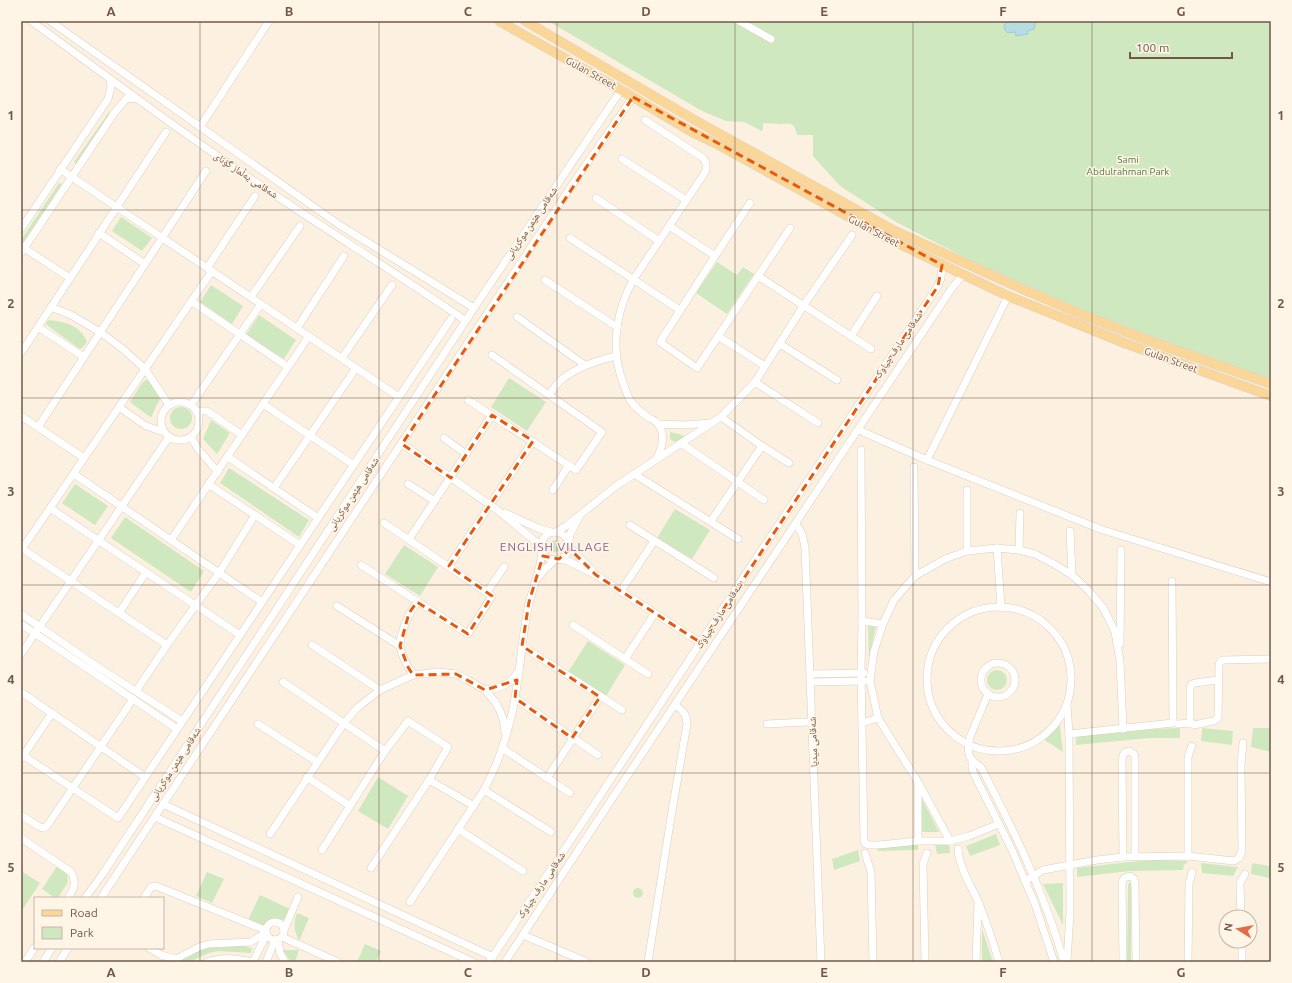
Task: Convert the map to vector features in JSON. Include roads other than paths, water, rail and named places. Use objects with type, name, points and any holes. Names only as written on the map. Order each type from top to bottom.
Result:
[{"type":"main road","name":"Gulan Street","points":[[499,21],[692,132],[719,145],[889,239],[942,265],[1008,296],[1127,344],[1269,397]]},
{"type":"main road","name":"Gulan Street","points":[[524,21],[698,122],[893,230],[1078,313],[1147,340],[1271,384]]},
{"type":"street","name":"شەقامی یەڵماز گۆنای","points":[[31,21],[110,80],[228,164],[352,246],[403,277],[466,321]]},
{"type":"street","name":"شەقامی یەڵماز گۆنای","points":[[50,21],[341,226],[474,308]]},
{"type":"street","points":[[200,127],[269,21]]},
{"type":"street","points":[[739,21],[771,39]]},
{"type":"street","points":[[21,229],[108,99],[111,87],[110,80]]},
{"type":"street","name":"شەقامی هێمن موکریانی","points":[[86,897],[474,308],[621,90]]},
{"type":"street","name":"شەقامی هێمن موکریانی","points":[[102,896],[566,194],[633,97]]},
{"type":"street","points":[[70,278],[23,250],[115,112],[127,98],[140,100]]},
{"type":"street","points":[[645,120],[705,160],[707,165],[706,171],[633,280],[627,291],[617,327],[616,356],[624,385],[631,401],[644,414],[658,424],[662,432],[663,442],[661,451],[656,459]]},
{"type":"street","points":[[22,348],[38,327],[166,132]]},
{"type":"street","points":[[228,164],[236,152]]},
{"type":"street","points":[[622,159],[686,200]]},
{"type":"street","points":[[60,169],[399,396]]},
{"type":"street","points":[[38,427],[206,171]]},
{"type":"street","points":[[555,187],[566,194]]},
{"type":"street","points":[[167,645],[22,548],[191,301],[255,196]]},
{"type":"street","points":[[596,198],[659,241]]},
{"type":"street","points":[[750,203],[714,256],[660,342],[697,368],[790,228]]},
{"type":"street","points":[[251,297],[300,226]]},
{"type":"street","points":[[669,226],[714,256]]},
{"type":"street","points":[[99,233],[145,264]]},
{"type":"street","points":[[410,902],[474,806],[494,772],[512,713],[529,602],[541,563],[541,547],[544,537],[564,527],[616,486],[721,417],[755,382],[804,305],[852,235]]},
{"type":"street","points":[[570,238],[680,310]]},
{"type":"street","points":[[297,328],[344,256]]},
{"type":"street","name":"شەقامی مارف چیاوک","points":[[491,959],[590,812],[892,353],[938,286],[941,278],[942,265]]},
{"type":"street","name":"شەقامی مارف چیاوک","points":[[505,962],[952,288],[963,275]]},
{"type":"street","points":[[758,276],[870,349]]},
{"type":"street","points":[[545,280],[617,327]]},
{"type":"street","points":[[342,358],[392,285]]},
{"type":"street","points":[[850,336],[878,296]]},
{"type":"street","points":[[927,460],[1008,296]]},
{"type":"street","points":[[191,301],[288,366]]},
{"type":"street","points":[[193,408],[261,304]]},
{"type":"street","points":[[51,307],[71,315],[100,332],[123,349],[145,369],[169,405]]},
{"type":"street","points":[[517,317],[585,365]]},
{"type":"street","points":[[52,713],[22,756],[118,818],[451,319]]},
{"type":"street","points":[[38,327],[84,357]]},
{"type":"street","points":[[171,540],[309,336]]},
{"type":"street","points":[[718,336],[765,366]]},
{"type":"street","points":[[780,344],[837,380]]},
{"type":"street","points":[[892,353],[904,361]]},
{"type":"street","points":[[468,400],[576,470],[602,432],[492,355]]},
{"type":"street","points":[[549,395],[560,381],[585,365],[616,356]]},
{"type":"street","points":[[274,488],[356,368]]},
{"type":"street","points":[[755,382],[818,423]]},
{"type":"street","points":[[167,435],[162,427],[161,421],[165,410],[169,405],[180,402],[193,408],[206,411],[242,435]]},
{"type":"street","points":[[263,404],[354,465]]},
{"type":"street","points":[[119,407],[146,426],[180,441],[191,437],[198,428],[199,422],[193,408]]},
{"type":"street","points":[[409,540],[492,415]]},
{"type":"street","points":[[21,416],[84,458]]},
{"type":"street","points":[[721,417],[789,463]]},
{"type":"street","points":[[658,424],[685,425],[712,423]]},
{"type":"street","points":[[859,429],[927,460],[1100,529],[1271,582]]},
{"type":"street","points":[[21,654],[122,507],[167,435]]},
{"type":"street","points":[[191,437],[198,449],[218,472]]},
{"type":"street","points":[[444,438],[466,454]]},
{"type":"street","points":[[449,566],[493,507],[532,441]]},
{"type":"street","points":[[402,444],[493,507],[541,547],[547,557],[568,561],[596,575],[701,643]]},
{"type":"street","points":[[681,444],[764,500]]},
{"type":"street","points":[[711,521],[762,446]]},
{"type":"street","points":[[861,450],[861,681],[864,841],[866,844],[870,845],[918,841],[950,841],[969,836],[999,824]]},
{"type":"street","points":[[228,457],[318,518]]},
{"type":"street","points":[[553,490],[569,465]]},
{"type":"street","points":[[914,467],[915,576]]},
{"type":"street","points":[[74,474],[262,602]]},
{"type":"street","points":[[634,474],[738,539]]},
{"type":"street","points":[[208,484],[300,545]]},
{"type":"street","points":[[408,484],[435,501]]},
{"type":"street","points":[[967,490],[967,552]]},
{"type":"street","points":[[493,507],[540,529],[563,534],[568,539],[569,544],[575,554],[596,575]]},
{"type":"street","points":[[50,508],[240,635]]},
{"type":"street","points":[[534,586],[544,569],[557,559],[562,558],[567,553],[572,531],[581,513]]},
{"type":"street","points":[[1019,550],[1020,513]]},
{"type":"street","points":[[136,691],[219,573],[255,515]]},
{"type":"street","points":[[361,565],[468,634],[492,596],[384,523]]},
{"type":"street","name":"شەقامی میدیا","points":[[796,524],[802,534],[805,547],[821,962]]},
{"type":"street","points":[[630,525],[714,578]]},
{"type":"street","points":[[1070,531],[1072,574]]},
{"type":"street","points":[[621,591],[654,541]]},
{"type":"street","points":[[997,548],[1001,607]]},
{"type":"street","points":[[950,841],[918,782],[878,718],[870,681],[874,651],[883,624],[894,600],[915,576],[945,559],[967,552],[997,548],[1019,550],[1035,554],[1072,574],[1104,609],[1115,632],[1120,662]]},
{"type":"street","points":[[1121,550],[1120,662],[1123,729]]},
{"type":"street","points":[[487,592],[504,567]]},
{"type":"street","points":[[120,613],[146,572]]},
{"type":"street","points":[[1069,734],[1173,723],[1172,581]]},
{"type":"street","points":[[735,590],[747,598]]},
{"type":"street","points":[[286,594],[297,601]]},
{"type":"street","points":[[413,675],[408,667],[400,646],[409,614],[417,602]]},
{"type":"street","points":[[337,606],[400,646]]},
{"type":"street","points":[[1001,607],[1019,610],[1036,617],[1050,628],[1061,642],[1069,659],[1071,672],[1071,686],[1067,704],[1058,721],[1052,728],[1036,741],[1027,746],[998,752],[983,750],[968,745],[950,733],[937,716],[929,695],[927,684],[929,662],[937,642],[951,625],[969,613],[1001,607]]},
{"type":"street","points":[[626,659],[655,613]]},
{"type":"street","points":[[21,614],[98,667],[182,721]]},
{"type":"street","points":[[862,621],[883,624]]},
{"type":"street","points":[[21,624],[134,699],[177,730]]},
{"type":"street","points":[[573,625],[648,674]]},
{"type":"street","points":[[312,645],[380,690]]},
{"type":"street","points":[[522,646],[622,710]]},
{"type":"street","points":[[1178,724],[1191,723],[1194,725],[1216,720],[1218,717],[1218,680],[1220,662],[1223,660],[1271,659]]},
{"type":"street","points":[[1000,662],[1010,667],[1015,677],[1015,683],[1010,693],[999,697],[988,694],[982,685],[982,674],[985,669],[989,665],[1000,662]]},
{"type":"street","points":[[485,690],[505,686],[515,677],[518,671]]},
{"type":"street","points":[[270,834],[317,762],[344,723],[357,708],[380,690],[413,675],[438,672],[456,674],[485,690],[500,710],[506,736]]},
{"type":"street","points":[[811,674],[870,673]]},
{"type":"street","points":[[1191,723],[1190,687],[1195,683],[1218,680]]},
{"type":"street","points":[[811,682],[870,681]]},
{"type":"street","points":[[284,682],[385,751]]},
{"type":"street","points":[[21,692],[145,777]]},
{"type":"street","points":[[988,694],[968,745],[972,760],[972,768],[1013,852],[1037,912],[1054,962]]},
{"type":"street","points":[[547,778],[600,697]]},
{"type":"street","points":[[515,698],[598,755]]},
{"type":"street","points":[[21,815],[38,826],[43,828],[47,826],[134,699]]},
{"type":"street","points":[[1065,962],[1070,912],[1069,734],[1067,704]]},
{"type":"street","points":[[648,962],[687,724],[686,715],[675,705]]},
{"type":"street","points":[[862,723],[878,718]]},
{"type":"street","points":[[322,850],[385,751],[408,721],[448,747],[429,780],[371,868]]},
{"type":"street","points":[[767,724],[812,721]]},
{"type":"street","points":[[258,724],[317,762]]},
{"type":"street","points":[[1025,881],[1043,870],[1123,857],[1188,856],[1234,860],[1239,858],[1242,851],[1241,765],[1243,743]]},
{"type":"street","points":[[1188,856],[1188,757],[1192,746]]},
{"type":"street","points":[[502,748],[570,793]]},
{"type":"street","points":[[1123,857],[1122,762],[1124,753],[1129,751],[1134,754],[1135,856]]},
{"type":"street","points":[[972,760],[982,769],[1015,834],[1033,875],[1065,962]]},
{"type":"street","points":[[307,777],[350,806]]},
{"type":"street","points":[[429,780],[474,806]]},
{"type":"street","points":[[918,782],[918,841]]},
{"type":"street","points":[[484,790],[551,832]]},
{"type":"street","points":[[163,804],[480,951],[491,959]]},
{"type":"street","points":[[590,812],[600,817]]},
{"type":"street","points":[[155,817],[472,962],[477,959],[480,951]]},
{"type":"street","points":[[458,829],[523,871]]},
{"type":"street","points":[[21,838],[71,872],[75,880],[73,890],[69,897]]},
{"type":"street","points":[[958,849],[959,860],[978,901],[991,935],[998,962]]},
{"type":"street","points":[[865,853],[871,872],[873,962]]},
{"type":"street","points":[[925,962],[923,864],[927,853]]},
{"type":"street","points":[[1188,962],[1189,884],[1192,872]]},
{"type":"street","points":[[1241,909],[1240,883],[1245,874]]},
{"type":"street","points":[[1122,962],[1122,883],[1124,878],[1130,876],[1134,879],[1135,886],[1136,962]]},
{"type":"street","points":[[94,886],[102,896]]},
{"type":"street","points":[[145,897],[151,887],[156,886],[266,933],[268,938],[280,937],[338,962]]},
{"type":"street","points":[[266,962],[280,937],[298,898]]},
{"type":"street","points":[[976,962],[978,901]]},
{"type":"street","points":[[207,962],[218,959],[236,958],[253,962],[266,933],[268,924],[276,921],[282,924],[280,953],[285,962]]},
{"type":"street","points":[[151,949],[161,955],[176,959],[208,944],[251,942],[266,933]]},
{"type":"street","points":[[523,935],[587,962]]},
{"type":"street","points":[[25,962],[34,948]]},
{"type":"street","points":[[43,962],[51,949]]},
{"type":"street","points":[[59,962],[67,949]]},
{"type":"street","points":[[1242,949],[1242,962]]},
{"type":"water","points":[[1009,21],[1035,21],[1035,26],[1034,29],[1027,31],[1028,34],[1016,36],[1015,32],[1008,33],[1004,29],[1005,24]]},
{"type":"district","name":"ENGLISH VILLAGE","points":[[555,546]]},
{"type":"park label","name":"Sami Abdulrahman Park","points":[[1128,164]]}]
